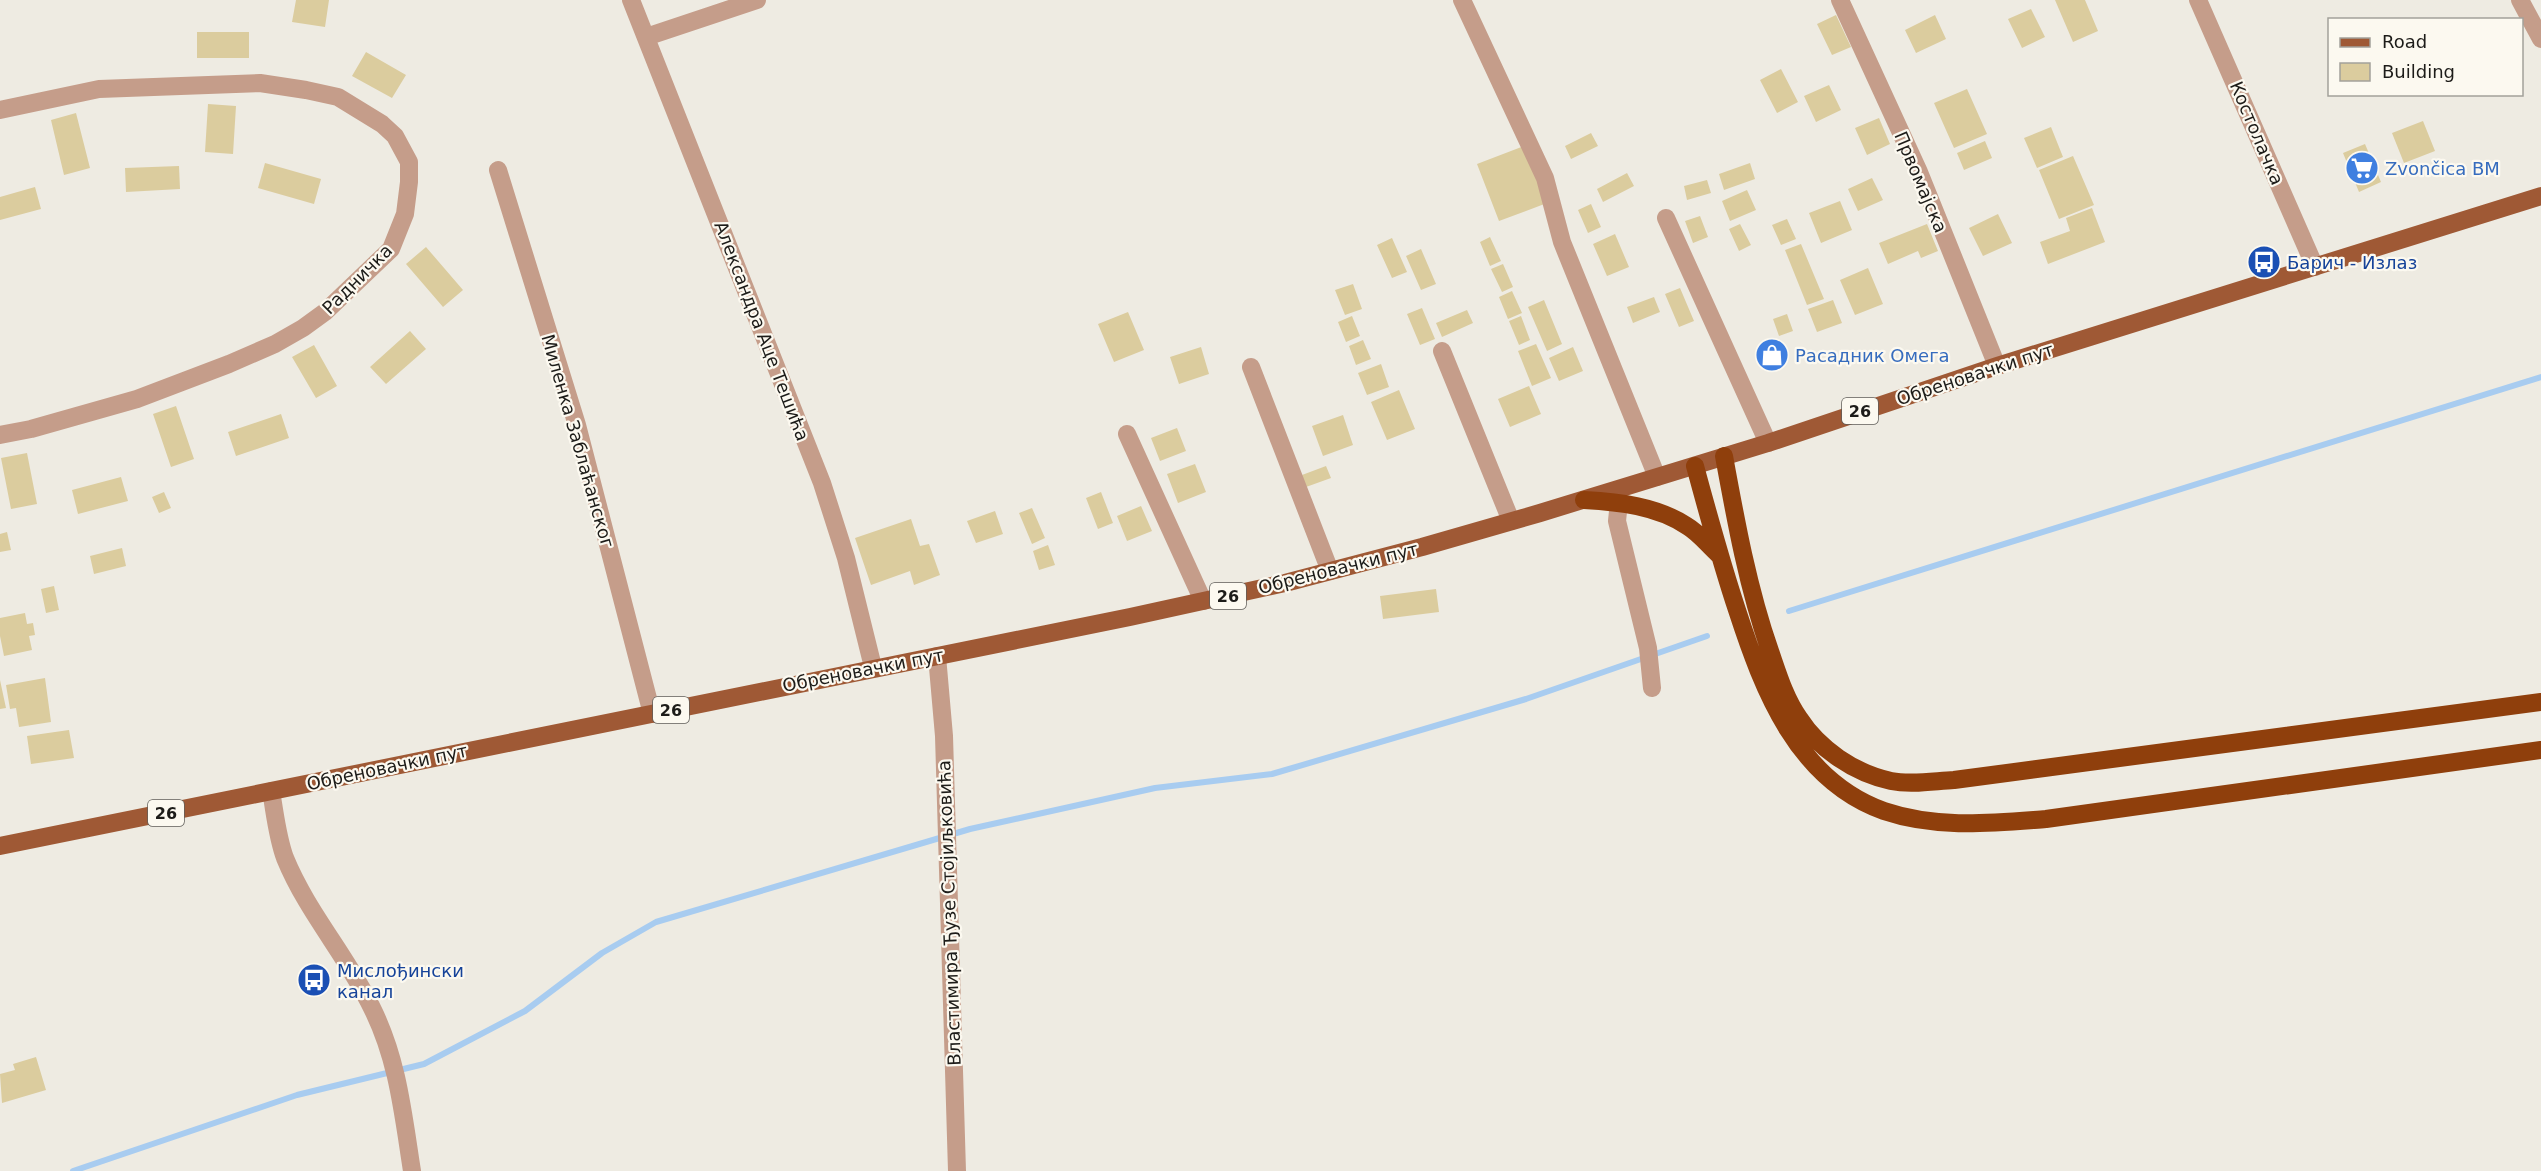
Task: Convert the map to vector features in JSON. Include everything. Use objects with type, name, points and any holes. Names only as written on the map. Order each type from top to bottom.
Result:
[{"type":"highway","points":[[1724,456],[1743,561],[1763,631],[1786,694],[1799,718],[1817,740],[1841,759],[1865,773],[1914,782],[1954,780],[2541,702]]},
{"type":"highway","points":[[1695,466],[1719,556],[1761,678],[1774,708],[1791,737],[1821,772],[1840,787],[1884,811],[1942,824],[2046,819],[2541,750]]},
{"type":"highway","points":[[1584,500],[1619,502],[1655,511],[1688,526],[1719,556]]},
{"type":"main road","name":"Обреновачки пут","points":[[0,846],[1203,601],[1330,571],[1584,500],[1695,466],[1997,366],[2541,196]]},
{"type":"street","name":"Александра Аце Тешића","points":[[631,0],[822,483],[846,558],[873,668]]},
{"type":"street","points":[[646,37],[757,0]]},
{"type":"street","points":[[1462,0],[1545,178],[1562,242],[1658,477]]},
{"type":"street","name":"Првомајска","points":[[1840,0],[1919,172],[1997,366]]},
{"type":"street","name":"Костолачка","points":[[2198,0],[2315,267]]},
{"type":"street","points":[[2520,0],[2540,35]]},
{"type":"street","name":"Радничка","points":[[0,110],[99,89],[260,83],[306,90],[338,97],[382,124],[395,136],[409,162],[409,182],[405,214],[391,249],[325,312],[303,328],[275,344],[229,364],[137,399],[31,429],[0,435]]},
{"type":"street","name":"Миленка Заблаћанског","points":[[498,170],[577,424],[652,714]]},
{"type":"street","points":[[1666,218],[1768,443]]},
{"type":"street","points":[[1442,351],[1511,521]]},
{"type":"street","points":[[1251,367],[1330,571]]},
{"type":"street","points":[[1127,434],[1203,601]]},
{"type":"street","points":[[1619,502],[1617,521],[1648,648],[1651,679]]},
{"type":"street","name":"Властимира Ђузе Стојиљковића","points":[[937,656],[944,736],[957,1171]]},
{"type":"street","points":[[271,791],[280,842],[294,876],[330,941],[371,1005],[392,1057],[400,1085],[412,1171]]},
{"type":"building","points":[[296,0],[329,0],[325,27],[292,22]]},
{"type":"building","points":[[2055,0],[2085,0],[2098,31],[2073,42]]},
{"type":"building","points":[[2031,9],[2045,37],[2022,48],[2008,19]]},
{"type":"building","points":[[1836,15],[1851,47],[1832,55],[1817,24]]},
{"type":"building","points":[[1935,15],[1946,39],[1916,53],[1905,30]]},
{"type":"building","points":[[197,32],[249,32],[249,58],[197,58]]},
{"type":"building","points":[[366,52],[406,75],[392,98],[352,76]]},
{"type":"building","points":[[1781,69],[1798,102],[1777,113],[1760,80]]},
{"type":"building","points":[[1829,85],[1841,110],[1816,122],[1804,96]]},
{"type":"building","points":[[1967,89],[1987,134],[1954,148],[1934,103]]},
{"type":"building","points":[[208,104],[236,106],[233,154],[205,152]]},
{"type":"building","points":[[76,113],[90,168],[64,175],[51,120]]},
{"type":"building","points":[[1879,118],[1890,144],[1867,155],[1855,128]]},
{"type":"building","points":[[2423,121],[2435,151],[2404,163],[2392,133]]},
{"type":"building","points":[[2051,127],[2063,157],[2037,168],[2024,138]]},
{"type":"building","points":[[1591,133],[1598,146],[1571,159],[1565,146]]},
{"type":"building","points":[[1985,141],[1992,158],[1964,170],[1957,153]]},
{"type":"building","name":"Zvončica BM","points":[[2365,144],[2381,182],[2359,192],[2343,153]]},
{"type":"building","points":[[1524,146],[1547,203],[1499,221],[1477,164]]},
{"type":"building","points":[[2073,156],[2094,205],[2059,219],[2039,170]]},
{"type":"building","points":[[265,163],[321,179],[314,204],[258,188]]},
{"type":"building","points":[[1750,163],[1755,179],[1724,190],[1719,174]]},
{"type":"building","points":[[179,166],[180,189],[126,192],[125,168]]},
{"type":"building","points":[[1627,173],[1634,186],[1603,202],[1597,189]]},
{"type":"building","points":[[1872,178],[1883,200],[1858,211],[1848,189]]},
{"type":"building","points":[[1707,180],[1711,193],[1687,200],[1684,186]]},
{"type":"building","points":[[35,187],[41,209],[0,220],[0,197]]},
{"type":"building","points":[[1747,190],[1756,210],[1730,221],[1722,201]]},
{"type":"building","points":[[1840,201],[1852,230],[1821,243],[1809,213]]},
{"type":"building","points":[[1591,204],[1601,227],[1588,233],[1578,210]]},
{"type":"building","points":[[2092,208],[2105,242],[2048,264],[2040,242],[2070,231],[2066,218]]},
{"type":"building","points":[[1998,214],[2012,243],[1983,256],[1969,228]]},
{"type":"building","points":[[1700,216],[1708,237],[1693,243],[1685,221]]},
{"type":"building","points":[[1787,219],[1796,239],[1781,245],[1772,225]]},
{"type":"building","points":[[1740,224],[1751,245],[1739,251],[1729,229]]},
{"type":"building","points":[[1927,224],[1938,251],[1921,258],[1918,251],[1888,264],[1879,243]]},
{"type":"building","points":[[1615,234],[1629,267],[1607,276],[1593,244]]},
{"type":"building","points":[[1490,237],[1501,261],[1490,266],[1480,242]]},
{"type":"building","points":[[1392,238],[1407,272],[1392,278],[1377,245]]},
{"type":"building","points":[[1801,244],[1824,299],[1807,305],[1785,250]]},
{"type":"building","points":[[426,247],[463,290],[443,307],[406,264]]},
{"type":"building","points":[[1421,249],[1436,284],[1421,290],[1406,256]]},
{"type":"building","points":[[1503,264],[1513,287],[1502,292],[1491,269]]},
{"type":"building","points":[[1868,268],[1883,304],[1855,315],[1840,280]]},
{"type":"building","points":[[1353,284],[1362,309],[1345,315],[1335,290]]},
{"type":"building","points":[[1680,288],[1694,321],[1679,327],[1665,294]]},
{"type":"building","points":[[1512,291],[1522,313],[1508,319],[1499,297]]},
{"type":"building","points":[[1654,297],[1660,312],[1633,323],[1627,307]]},
{"type":"building","points":[[1544,300],[1562,344],[1547,351],[1528,307]]},
{"type":"building","points":[[1833,300],[1842,323],[1817,332],[1808,309]]},
{"type":"building","points":[[1422,308],[1435,339],[1420,345],[1407,314]]},
{"type":"building","points":[[1467,310],[1473,323],[1442,337],[1436,323]]},
{"type":"building","points":[[1128,312],[1144,350],[1114,362],[1098,324]]},
{"type":"building","points":[[1787,314],[1793,331],[1779,336],[1773,319]]},
{"type":"building","points":[[1352,316],[1360,336],[1346,342],[1338,322]]},
{"type":"building","points":[[1521,316],[1530,340],[1519,345],[1509,321]]},
{"type":"building","points":[[410,331],[426,349],[386,384],[370,367]]},
{"type":"building","points":[[1363,340],[1371,359],[1356,365],[1349,346]]},
{"type":"building","points":[[1536,344],[1551,378],[1532,386],[1518,351]]},
{"type":"building","points":[[314,345],[337,386],[316,398],[292,357]]},
{"type":"building","points":[[1201,347],[1209,374],[1179,384],[1170,357]]},
{"type":"building","points":[[1573,347],[1583,371],[1559,381],[1549,358]]},
{"type":"building","points":[[1381,364],[1389,387],[1367,395],[1358,373]]},
{"type":"building","points":[[1529,386],[1541,414],[1510,427],[1498,399]]},
{"type":"building","points":[[1399,390],[1415,429],[1387,440],[1371,402]]},
{"type":"building","points":[[176,406],[194,459],[171,467],[153,414]]},
{"type":"building","points":[[281,414],[289,438],[236,456],[228,432]]},
{"type":"building","points":[[1343,415],[1353,445],[1323,456],[1312,426]]},
{"type":"building","points":[[1177,428],[1186,451],[1160,461],[1151,438]]},
{"type":"building","points":[[27,453],[37,504],[11,509],[1,458]]},
{"type":"building","points":[[1195,464],[1206,492],[1178,503],[1167,474]]},
{"type":"building","points":[[1326,466],[1331,478],[1306,487],[1302,475]]},
{"type":"building","points":[[121,477],[128,501],[78,514],[72,490]]},
{"type":"building","points":[[164,492],[171,508],[159,513],[152,497]]},
{"type":"building","points":[[1101,492],[1113,523],[1098,529],[1086,498]]},
{"type":"building","points":[[1141,506],[1152,531],[1127,541],[1117,516]]},
{"type":"building","points":[[1032,508],[1045,538],[1032,544],[1019,513]]},
{"type":"building","points":[[995,511],[1003,534],[976,543],[967,521]]},
{"type":"building","points":[[911,519],[920,546],[929,544],[940,575],[914,585],[910,571],[871,585],[855,538]]},
{"type":"building","points":[[7,532],[11,550],[0,552],[0,534]]},
{"type":"building","points":[[1048,545],[1055,565],[1039,570],[1033,551]]},
{"type":"building","points":[[122,548],[126,566],[94,574],[90,556]]},
{"type":"building","points":[[54,586],[59,610],[46,613],[41,589]]},
{"type":"building","points":[[1436,589],[1439,612],[1383,619],[1380,596]]},
{"type":"building","points":[[25,613],[27,624],[33,623],[35,635],[29,636],[32,650],[4,656],[0,636],[0,618]]},
{"type":"building","points":[[45,678],[51,722],[19,727],[16,708],[10,709],[6,685]]},
{"type":"building","points":[[0,680],[6,708],[0,709]]},
{"type":"building","points":[[69,730],[74,758],[31,764],[27,736]]},
{"type":"building","points":[[36,1057],[46,1090],[2,1103],[0,1074],[15,1070],[13,1064]]},
{"type":"waterway","points":[[1789,611],[2541,377]]},
{"type":"waterway","points":[[73,1171],[297,1095],[424,1064],[525,1011],[602,953],[656,922],[970,829],[1155,788],[1272,774],[1526,699],[1707,636]]},
{"type":"place","name":"Zvončica BM","points":[[2362,168]]},
{"type":"place","name":"Барич - Излаз","points":[[2264,262]]},
{"type":"place","name":"Расадник Омега","points":[[1772,355]]},
{"type":"place","name":"Мислођински канал","points":[[314,980]]}]
